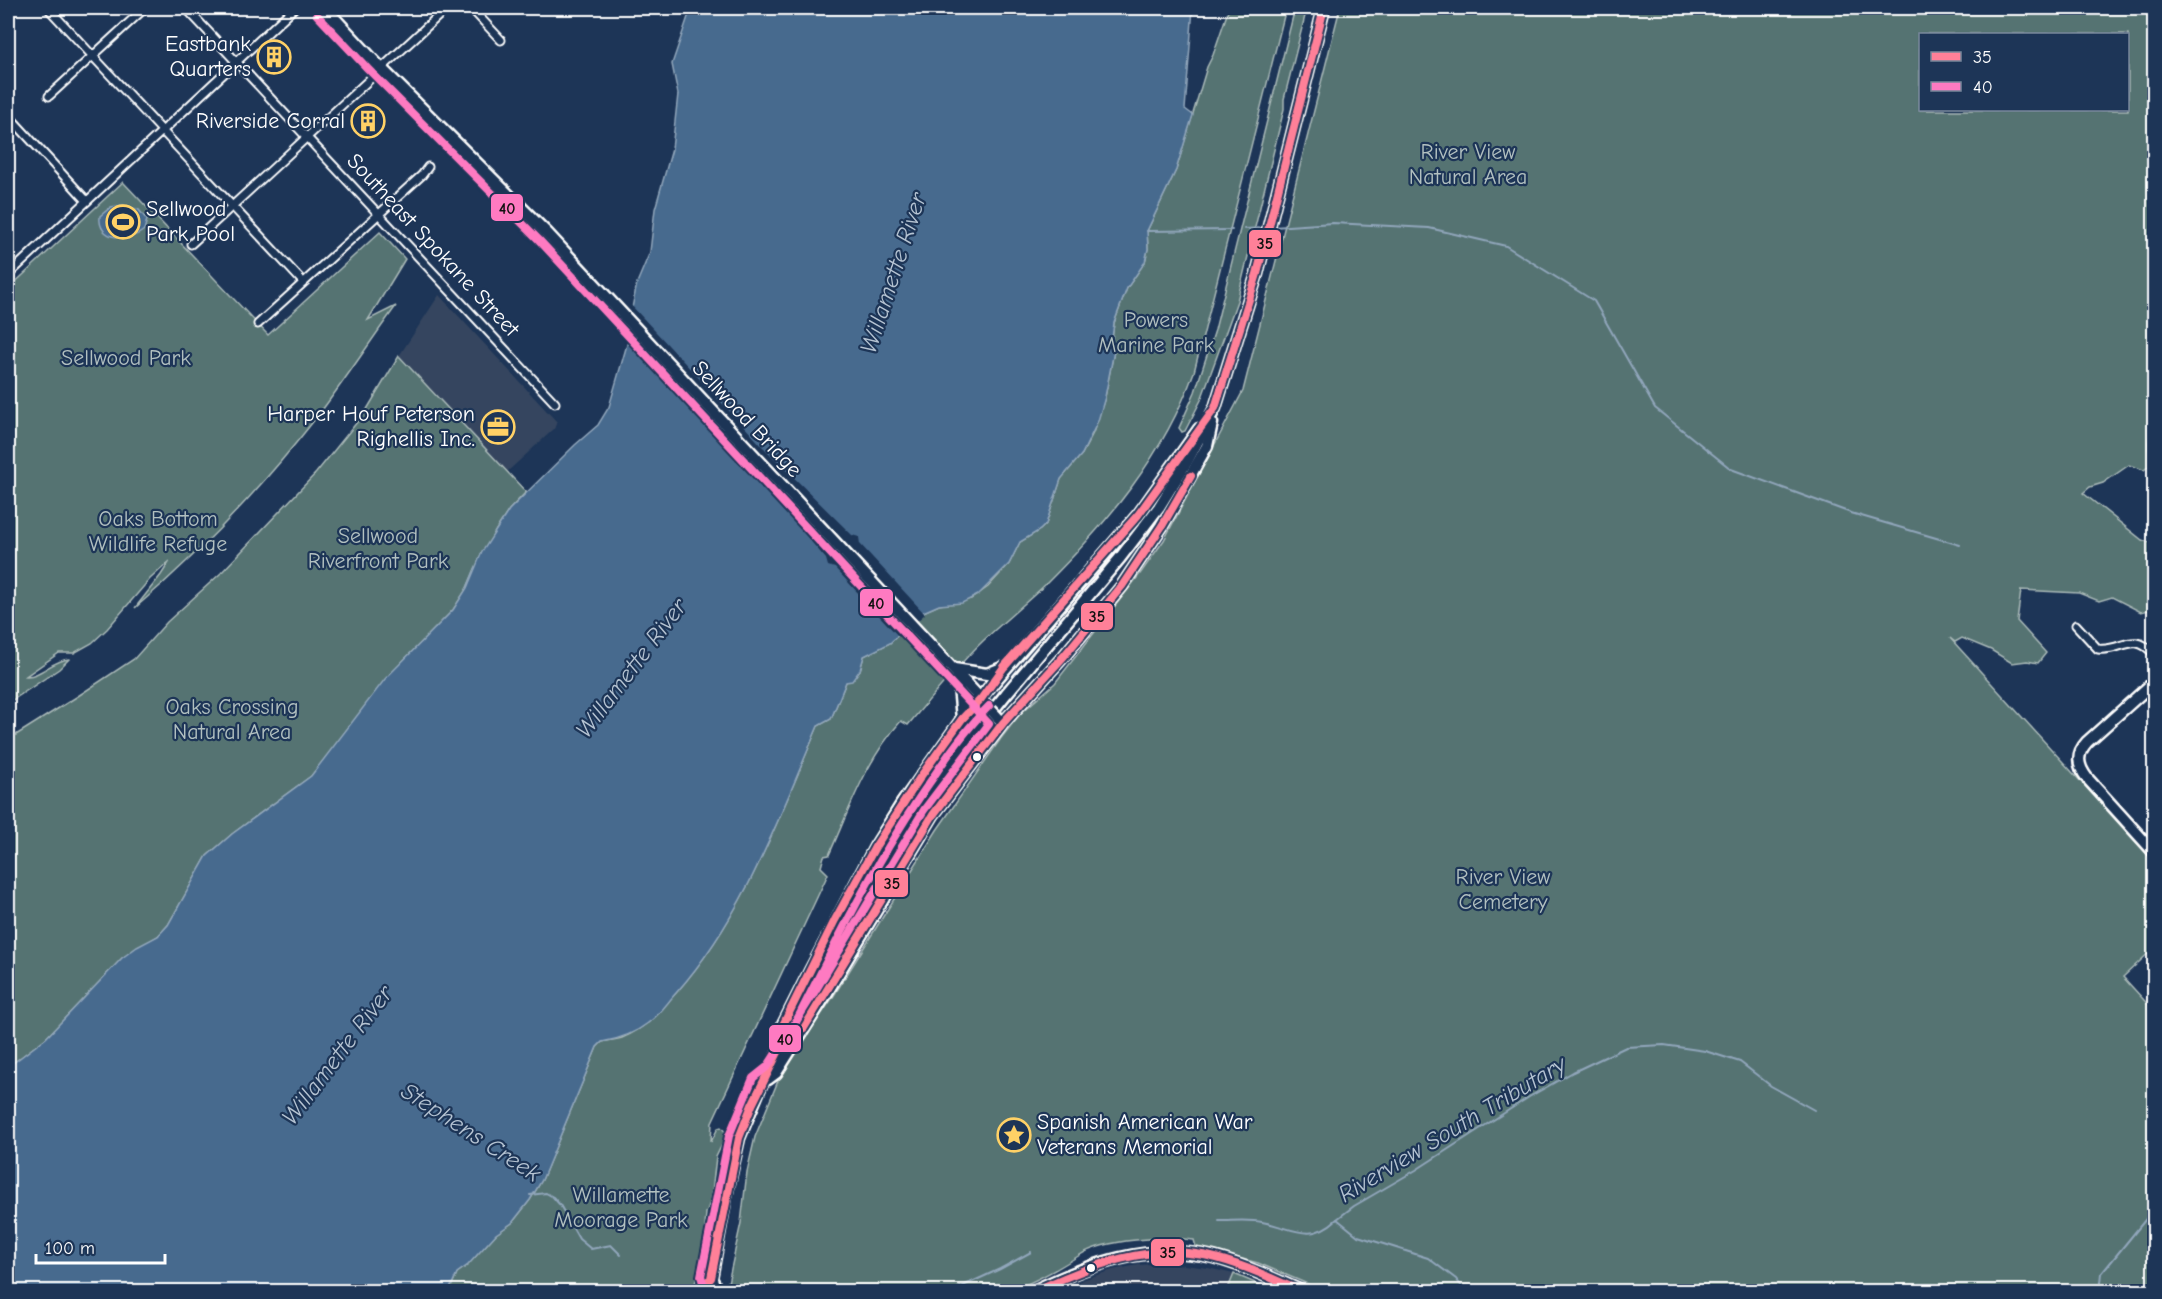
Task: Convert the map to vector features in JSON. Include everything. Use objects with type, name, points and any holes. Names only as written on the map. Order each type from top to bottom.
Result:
[{"type":"main road","name":"Sellwood Bridge","points":[[325,8],[382,69],[547,233],[1002,722]]},
{"type":"main road","points":[[762,1083],[776,1073],[933,815],[1002,722],[1064,656],[1114,595],[1162,526],[1207,446],[1215,408],[1257,274],[1324,8]]},
{"type":"main road","points":[[785,1038],[783,1025],[835,920],[894,815],[962,719],[1156,491],[1215,408]]},
{"type":"main road","points":[[702,1292],[704,1285],[711,1278],[739,1138],[762,1083],[785,1038],[872,886],[951,763],[1120,558],[1152,515],[1188,460],[1215,408]]},
{"type":"main road","points":[[962,719],[956,672],[987,674],[1005,667]]},
{"type":"main road","points":[[2154,682],[2087,742],[2080,751],[2078,759],[2079,766],[2087,778],[2154,852]]},
{"type":"main road","points":[[1032,1292],[1066,1275],[1099,1263],[1130,1255],[1158,1253],[1195,1254],[1216,1258],[1247,1268],[1303,1292]]},
{"type":"main road","points":[[711,1278],[716,1288],[715,1292]]},
{"type":"street","points":[[48,8],[303,282]]},
{"type":"street","points":[[49,96],[145,8]]},
{"type":"street","name":"Southeast Spokane Street","points":[[186,8],[555,403]]},
{"type":"street","points":[[9,270],[87,201],[294,8]]},
{"type":"street","points":[[191,244],[447,8]]},
{"type":"street","points":[[471,8],[501,40]]},
{"type":"street","points":[[8,115],[87,201]]},
{"type":"street","points":[[258,324],[422,175],[428,167]]},
{"type":"street","points":[[2076,624],[2098,649],[2105,650],[2132,642],[2144,644],[2154,654]]},
{"type":"shaded area","points":[[439,295],[557,422],[554,429],[507,472],[399,356]]},
{"type":"shaded area","points":[[1168,1263],[1234,1274],[1227,1291],[1060,1291],[1112,1270]]},
{"type":"green space","name":"Willamette Moorage Park","points":[[1229,8],[1286,8],[1194,372],[1182,403],[1150,460],[1091,537],[1046,584],[974,650],[908,725],[901,721],[868,768],[829,855],[824,856],[821,867],[828,874],[712,1122],[711,1142],[718,1128],[721,1127],[727,1134],[716,1157],[711,1200],[706,1213],[703,1254],[693,1291],[449,1292],[457,1273],[468,1265],[496,1234],[512,1223],[530,1200],[542,1180],[597,1047],[602,1042],[619,1039],[640,1029],[653,1018],[700,963],[721,932],[758,866],[818,726],[831,719],[846,682],[860,670],[864,656],[890,643],[921,613],[939,605],[971,599],[988,587],[1009,564],[1020,542],[1046,524],[1061,479],[1082,454],[1093,433],[1105,397],[1114,351],[1112,339],[1114,323],[1127,288],[1145,262],[1148,249],[1147,231],[1176,170],[1207,67]]},
{"type":"green space","name":"Powers Marine Park","points":[[1295,8],[1307,8],[1237,301],[1201,400],[1185,431],[1182,432],[1179,428],[1195,392],[1215,330]]},
{"type":"green space","name":"River View Cemetery","points":[[1340,8],[2154,8],[2154,428],[2148,444],[2150,461],[2149,466],[2144,470],[2129,465],[2103,483],[2090,487],[2083,493],[2142,540],[2154,544],[2154,611],[2153,609],[2141,612],[2112,597],[2099,601],[2079,593],[2021,590],[2017,621],[2046,653],[2038,663],[2027,661],[2012,663],[1991,650],[1962,638],[1955,642],[1950,638],[2154,862],[2154,948],[2123,977],[2154,1011],[2154,1291],[1324,1291],[1258,1263],[1196,1247],[1194,1240],[1168,1238],[1104,1245],[1011,1291],[726,1292],[741,1223],[747,1172],[755,1137],[780,1076],[833,997],[937,830],[1002,737],[1020,714],[1055,683],[1164,540],[1243,391]]},
{"type":"green space","name":"Sellwood Park","points":[[123,182],[268,335],[380,232],[405,259],[368,320],[396,306],[316,418],[253,493],[207,541],[135,608],[170,561],[150,579],[92,643],[74,653],[59,653],[26,676],[31,676],[69,659],[59,669],[8,703],[8,289]]},
{"type":"green space","points":[[399,356],[526,492],[509,510],[496,530],[467,588],[453,610],[403,661],[311,776],[232,834],[207,856],[168,925],[158,936],[122,958],[46,1038],[8,1067],[8,740],[134,659],[167,622],[221,573],[316,473],[366,411]]},
{"type":"green space","points":[[1234,1274],[1274,1291],[1227,1291]]},
{"type":"water","name":"Willamette River","points":[[691,8],[1193,8],[1185,109],[1193,115],[1176,170],[1147,231],[1148,249],[1145,262],[1127,288],[1114,323],[1112,339],[1114,351],[1098,421],[1082,454],[1061,479],[1046,524],[1020,542],[1009,564],[978,595],[962,603],[939,605],[921,613],[890,643],[864,656],[860,670],[852,681],[846,682],[831,719],[818,726],[758,866],[721,932],[700,963],[656,1017],[632,1033],[602,1042],[597,1047],[542,1180],[530,1200],[512,1223],[496,1234],[468,1265],[457,1273],[449,1291],[8,1291],[8,1067],[46,1038],[122,958],[158,936],[168,925],[207,856],[232,834],[311,776],[385,679],[453,610],[467,588],[482,552],[509,510],[598,425],[609,407],[628,341],[637,283],[650,252],[655,209],[672,149],[678,94],[672,64]]},
{"type":"water","name":"Sellwood Park Pool","points":[[123,205],[139,210],[147,220],[144,230],[131,236],[109,235],[100,224],[100,216],[111,207]]},
{"type":"pier","points":[[630,304],[734,416],[742,419],[743,425],[761,445],[852,535],[859,537],[860,544],[925,614],[899,637],[835,568],[828,566],[826,559],[743,462],[725,442],[718,440],[716,433],[626,335]]},
{"type":"waterway","points":[[1273,227],[1333,223],[1429,228],[1506,246],[1594,301],[1655,408],[1731,469],[1851,513],[1960,545]]},
{"type":"waterway","points":[[1244,229],[1265,228]]},
{"type":"waterway","points":[[1147,231],[1232,230]]},
{"type":"waterway","name":"Riverview South Tributary","points":[[1337,1219],[1354,1206],[1416,1170],[1529,1097],[1573,1072],[1626,1047],[1664,1045],[1705,1051],[1740,1062],[1771,1086],[1814,1110]]},
{"type":"waterway","name":"Stephens Creek","points":[[530,1195],[546,1193],[553,1197],[579,1239],[591,1249],[611,1245],[621,1255]]},
{"type":"waterway","points":[[2100,1292],[2102,1273],[2154,1209]]},
{"type":"waterway","points":[[1219,1221],[1257,1221],[1309,1233],[1327,1227],[1337,1219],[1358,1236],[1428,1258],[1456,1279],[1466,1292]]},
{"type":"waterway","points":[[950,1292],[1031,1252]]},
{"type":"transit line","name":"35","points":[[702,1292],[704,1285],[711,1278],[739,1138],[752,1105],[785,1038],[783,1025],[835,920],[875,847],[921,776],[962,719],[981,699],[1004,667],[1138,515],[1215,408],[1257,274],[1324,8]]},
{"type":"transit line","name":"40","points":[[317,15],[539,240],[989,724],[924,810],[768,1066],[753,1078],[729,1136],[701,1276],[705,1289]]},
{"type":"transit line","name":"35","points":[[804,1028],[933,815],[1003,723],[1064,656],[1122,586],[1162,526],[1191,476]]},
{"type":"transit line","name":"40","points":[[795,1024],[859,899],[912,808],[952,750],[989,706]]},
{"type":"transit line","name":"35","points":[[1033,1292],[1099,1265],[1145,1254],[1168,1252],[1192,1253],[1227,1261],[1302,1292]]},
{"type":"place","name":"Eastbank Quarters","points":[[274,57]]},
{"type":"place","name":"Riverside Corral","points":[[368,121]]},
{"type":"place","name":"Sellwood Park Pool","points":[[123,222]]},
{"type":"place","name":"Harper Houf Peterson Righellis Inc.","points":[[498,427]]},
{"type":"place","name":"Spanish American War Veterans Memorial","points":[[1014,1135]]},
{"type":"park label","name":"River View Natural Area","points":[[1468,164]]},
{"type":"park label","name":"Oaks Bottom Wildlife Refuge","points":[[158,532]]},
{"type":"park label","name":"Sellwood Riverfront Park","points":[[378,548]]},
{"type":"park label","name":"Oaks Crossing Natural Area","points":[[232,720]]}]
